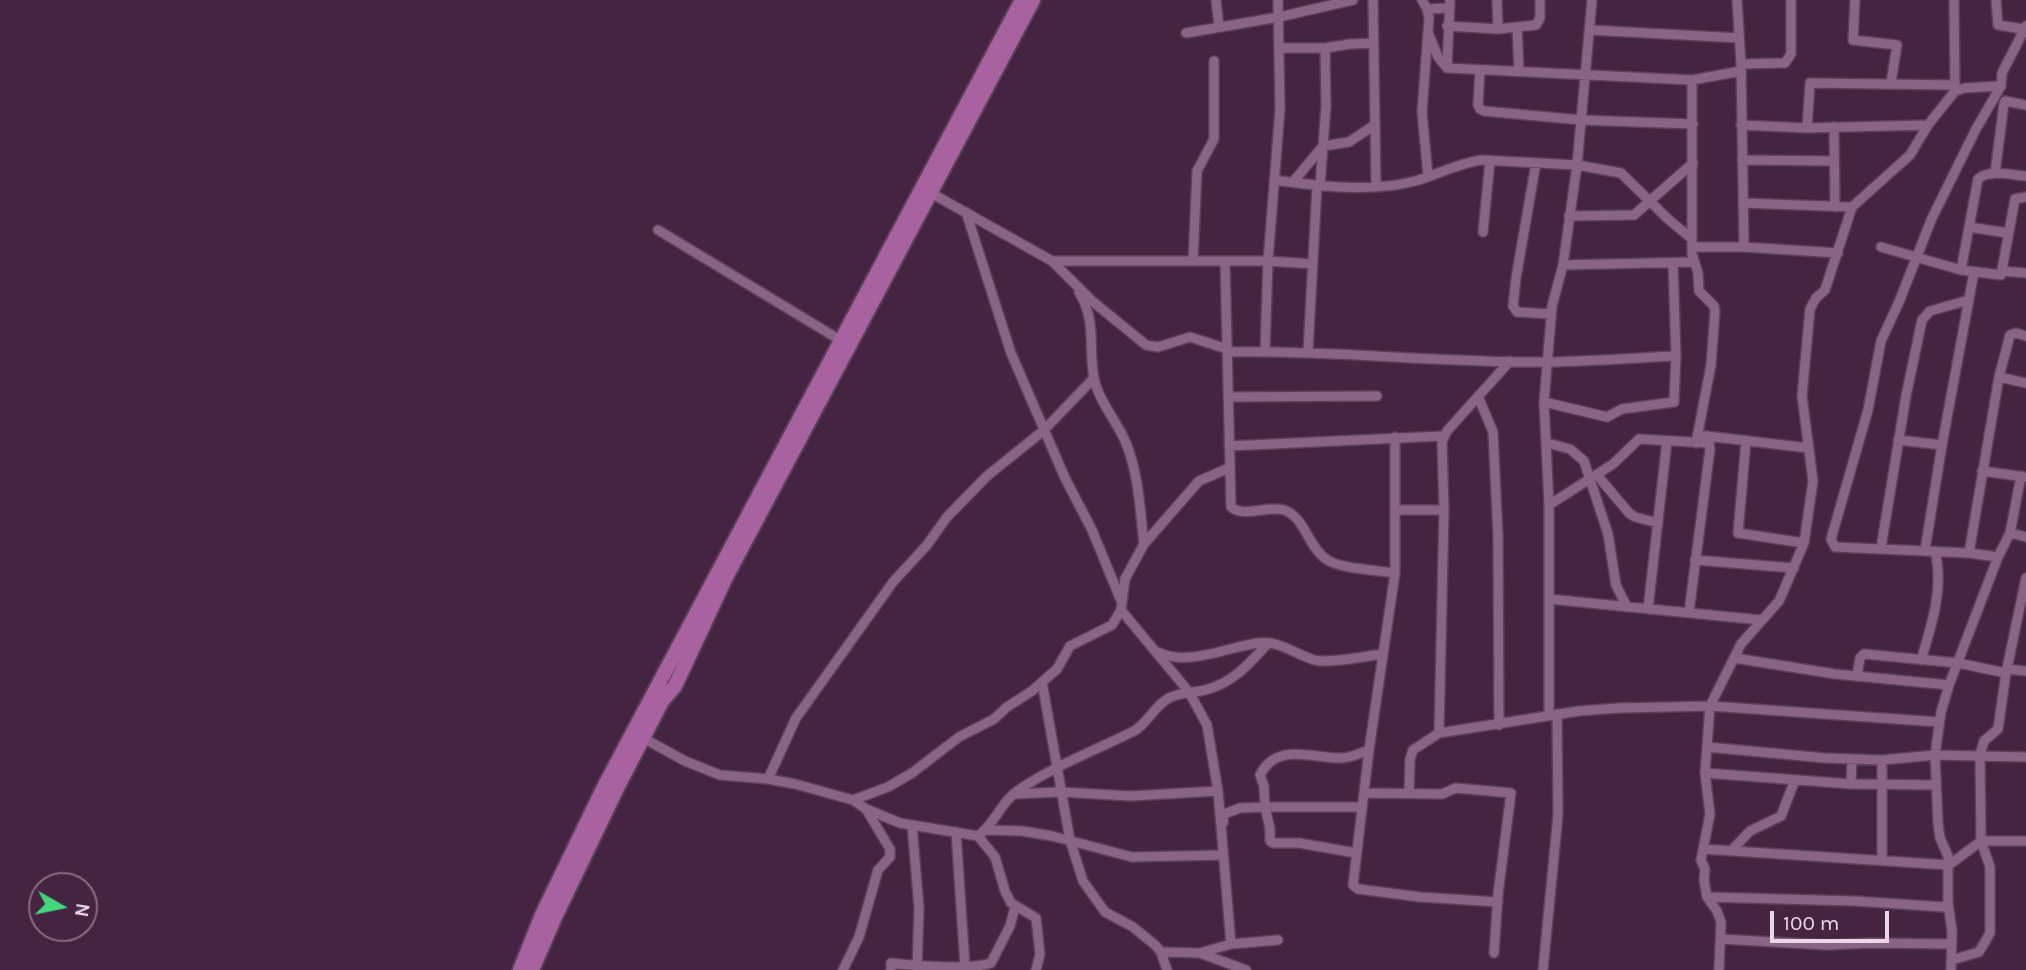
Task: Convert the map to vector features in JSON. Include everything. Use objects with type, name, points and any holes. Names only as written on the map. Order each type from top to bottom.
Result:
[{"type":"main road","points":[[520,970],[542,915],[604,787],[1022,0]]},
{"type":"main road","points":[[533,970],[561,904],[662,701],[675,686],[726,578],[1033,0]]},
{"type":"street","points":[[1216,0],[1219,27]]},
{"type":"street","points":[[1265,351],[1268,261],[1280,109],[1279,0]]},
{"type":"street","points":[[1186,33],[1279,17],[1353,0]]},
{"type":"street","points":[[1373,0],[1376,186]]},
{"type":"street","points":[[1497,0],[1498,29]]},
{"type":"street","points":[[1447,26],[1498,29],[1536,25],[1539,23],[1541,0]]},
{"type":"street","points":[[1543,970],[1558,815],[1544,402],[1551,314],[1563,265],[1577,165],[1592,0]]},
{"type":"street","points":[[1737,0],[1741,67],[1744,247]]},
{"type":"street","points":[[1447,68],[1450,4],[1424,4],[1429,35],[1438,57],[1447,68],[1692,80],[1741,67],[1785,62],[1789,59],[1791,0]]},
{"type":"street","points":[[1855,0],[1853,40],[1897,45],[1892,83]]},
{"type":"street","points":[[1720,970],[1721,922],[1707,897],[1705,869],[1701,860],[1710,814],[1705,773],[1710,706],[1741,644],[1779,601],[1804,543],[1813,481],[1802,396],[1808,317],[1812,303],[1825,290],[1852,207],[1910,155],[1954,88],[1954,0]]},
{"type":"street","points":[[1996,0],[1998,25],[2025,27],[2002,73],[2001,86],[1976,129],[1938,206],[1881,341],[1868,410],[1831,539],[1835,547],[1969,553],[1998,557]]},
{"type":"street","points":[[1517,27],[1519,70]]},
{"type":"street","points":[[1590,30],[1739,38]]},
{"type":"street","points":[[1428,176],[1422,112],[1429,35]]},
{"type":"street","points":[[1279,48],[1325,48],[1374,43]]},
{"type":"street","points":[[1308,351],[1326,106],[1325,48]]},
{"type":"street","points":[[1193,261],[1197,171],[1214,139],[1214,61]]},
{"type":"street","points":[[1480,70],[1479,109],[1581,120],[1693,124]]},
{"type":"street","points":[[1692,80],[1692,243],[1699,291],[1714,306],[1715,311],[1711,365],[1697,439]]},
{"type":"street","points":[[1807,128],[1810,83],[1892,83],[1954,88],[2001,86]]},
{"type":"street","points":[[1995,173],[2004,103],[2026,105]]},
{"type":"street","points":[[1293,182],[1323,146],[1349,142],[1373,125]]},
{"type":"street","points":[[1741,125],[1807,128],[1928,125]]},
{"type":"street","points":[[1834,127],[1835,207]]},
{"type":"street","points":[[1275,180],[1319,186],[1376,186],[1414,181],[1470,162],[1490,160],[1577,165],[1621,173],[1692,243],[1838,253]]},
{"type":"street","points":[[1483,232],[1490,160]]},
{"type":"street","points":[[1742,160],[1834,161]]},
{"type":"street","points":[[1536,163],[1513,306],[1517,312],[1551,314]]},
{"type":"street","points":[[1569,216],[1629,217],[1640,211],[1693,163]]},
{"type":"street","points":[[1961,270],[1978,179],[1985,174],[1995,173],[2026,176]]},
{"type":"street","points":[[931,193],[1052,261],[1092,300],[1146,345],[1158,347],[1190,337],[1227,350],[1548,362],[1676,356]]},
{"type":"street","points":[[1881,247],[1961,270],[2001,275],[2015,199],[2026,197]]},
{"type":"street","points":[[1743,203],[1852,207]]},
{"type":"street","points":[[966,212],[1010,353],[1043,431],[1092,530],[1121,606],[1189,692],[1208,725],[1218,791],[1231,944]]},
{"type":"street","points":[[1969,227],[2008,233]]},
{"type":"street","points":[[658,230],[840,340]]},
{"type":"street","points":[[1052,261],[1268,261],[1313,264]]},
{"type":"street","points":[[1225,261],[1229,468],[1233,510],[1283,510],[1298,520],[1313,545],[1327,561],[1395,573]]},
{"type":"street","points":[[1563,265],[1694,262]]},
{"type":"street","points":[[1544,402],[1607,417],[1622,409],[1674,402],[1676,356],[1672,263]]},
{"type":"street","points":[[2002,271],[2026,273]]},
{"type":"street","points":[[1921,660],[1936,608],[1938,569],[1930,551],[1941,445],[1974,272]]},
{"type":"street","points":[[1073,282],[1083,299],[1090,320],[1094,378],[1132,459],[1144,544]]},
{"type":"street","points":[[1881,548],[1898,440],[1924,316],[1930,311],[1969,300]]},
{"type":"street","points":[[1969,553],[1999,377],[2010,335],[2016,333],[2026,336]]},
{"type":"street","points":[[1439,733],[1443,436],[1510,361]]},
{"type":"street","points":[[1999,377],[2026,383]]},
{"type":"street","points":[[768,779],[796,718],[893,582],[927,545],[947,517],[987,476],[1043,431],[1094,378]]},
{"type":"street","points":[[1228,397],[1377,396]]},
{"type":"street","points":[[1478,396],[1493,432],[1498,536],[1499,725]]},
{"type":"street","points":[[1229,446],[1443,436]]},
{"type":"street","points":[[1395,437],[1395,573],[1369,750],[1353,885],[1358,889],[1420,897],[1498,902]]},
{"type":"street","points":[[1549,505],[1613,464],[1639,439],[1746,441],[1809,448]]},
{"type":"street","points":[[1689,612],[1710,446],[1709,443],[1697,439]]},
{"type":"street","points":[[1898,440],[1941,445]]},
{"type":"street","points":[[1648,609],[1667,441]]},
{"type":"street","points":[[1746,441],[1738,533],[1804,543]]},
{"type":"street","points":[[1547,443],[1563,446],[1577,454],[1593,477],[1608,534],[1616,585],[1627,607]]},
{"type":"street","points":[[853,800],[888,787],[912,773],[959,737],[994,719],[1062,663],[1070,646],[1112,625],[1121,606],[1125,579],[1144,544],[1199,481],[1229,468]]},
{"type":"street","points":[[1982,471],[2024,476],[2010,533],[1948,685],[1939,722],[1935,755],[1938,823],[1940,838],[1948,851],[1952,965],[1979,952],[1990,933],[1990,867],[1981,841],[1980,755],[1984,741],[1998,729],[2007,671],[2021,626],[2026,580]]},
{"type":"street","points":[[1593,477],[1629,513],[1658,523]]},
{"type":"street","points":[[1395,510],[1444,510]]},
{"type":"street","points":[[2010,533],[2026,537]]},
{"type":"street","points":[[1695,560],[1794,568]]},
{"type":"street","points":[[1549,599],[1761,620]]},
{"type":"street","points":[[1156,652],[1167,656],[1189,656],[1268,643],[1316,661],[1383,654]]},
{"type":"street","points":[[982,833],[1013,794],[1057,767],[1135,730],[1166,700],[1236,678],[1268,643]]},
{"type":"street","points":[[1857,676],[1860,658],[1864,654],[2026,671]]},
{"type":"street","points":[[1734,657],[1857,676],[1948,685]]},
{"type":"street","points":[[1042,682],[1070,840],[1083,881],[1105,912],[1133,927],[1161,952],[1167,970]]},
{"type":"street","points":[[1409,793],[1410,755],[1413,750],[1439,733],[1553,715],[1619,708],[1710,706],[1939,722]]},
{"type":"street","points":[[643,738],[712,772],[768,779],[853,800],[866,809],[900,823],[956,832],[1022,831],[1070,840],[1132,857],[1223,855]]},
{"type":"street","points":[[1707,747],[1882,760],[1935,755],[2026,757]]},
{"type":"street","points":[[1356,853],[1270,841],[1264,786],[1260,775],[1279,755],[1308,753],[1345,758],[1369,750]]},
{"type":"street","points":[[1851,784],[1852,759]]},
{"type":"street","points":[[1882,760],[1882,861]]},
{"type":"street","points":[[1705,773],[1851,784],[1936,785]]},
{"type":"street","points":[[1731,851],[1750,831],[1781,816],[1795,780]]},
{"type":"street","points":[[1364,793],[1442,794],[1456,788],[1511,793],[1494,953]]},
{"type":"street","points":[[1013,794],[1061,792],[1131,796],[1218,791]]},
{"type":"street","points":[[1222,842],[1224,814],[1240,808],[1362,807]]},
{"type":"street","points":[[843,970],[859,937],[877,870],[890,857],[890,849],[866,809]]},
{"type":"street","points":[[912,825],[919,908],[917,968]]},
{"type":"street","points":[[956,832],[964,966]]},
{"type":"street","points":[[982,833],[995,857],[1005,891],[1015,907],[1032,915],[1037,922],[1040,954],[1036,970]]},
{"type":"street","points":[[1703,849],[1948,865],[1981,841],[2026,841]]},
{"type":"street","points":[[1707,897],[1855,901],[1944,907],[1948,903]]},
{"type":"street","points":[[891,970],[891,963],[917,968],[986,965],[996,958],[1015,907]]},
{"type":"street","points":[[1721,939],[1827,945],[1952,944]]},
{"type":"street","points":[[1161,952],[1200,953],[1231,944],[1278,940]]},
{"type":"street","points":[[1200,953],[1246,970]]}]
